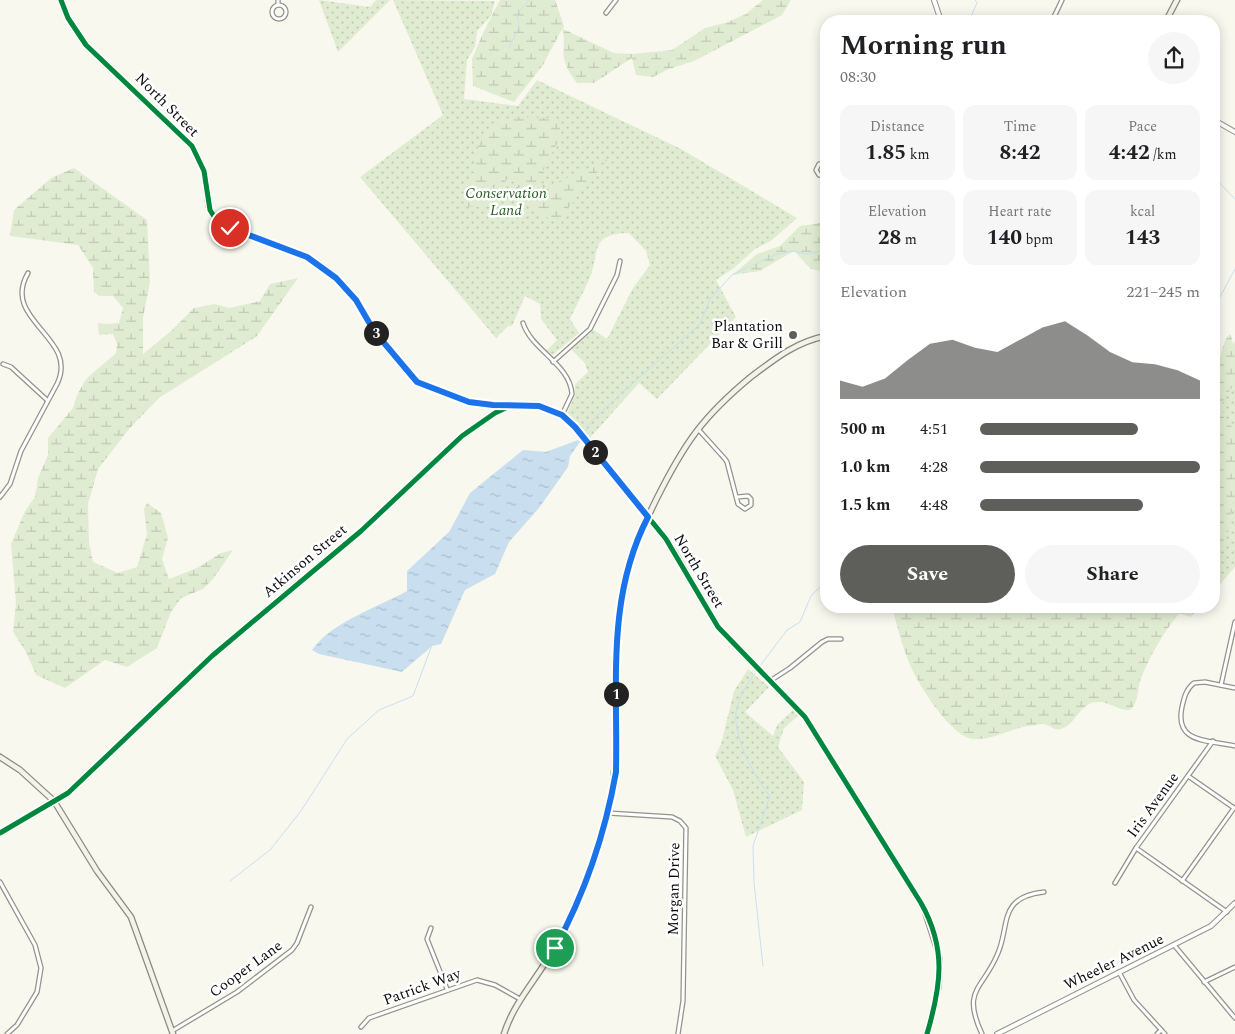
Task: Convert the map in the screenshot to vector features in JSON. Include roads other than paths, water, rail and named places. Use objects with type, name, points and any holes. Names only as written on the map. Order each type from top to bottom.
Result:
[{"type":"main road","points":[[1169,15],[1177,0]]},
{"type":"main road","points":[[504,1034],[520,1000],[552,952],[583,892],[607,813],[616,772],[617,637],[621,594],[629,560],[648,517],[683,448],[697,429],[739,387],[782,353],[803,342],[820,338]]},
{"type":"main road","points":[[0,758],[20,770],[54,801],[96,871],[131,917],[173,1033]]},
{"type":"street","name":"North Street","points":[[61,0],[76,31],[86,45],[192,146],[204,171],[210,210],[219,221],[230,228],[307,257],[336,278],[356,300],[374,331],[417,382],[469,402],[510,406],[535,405],[562,415],[575,427],[675,552],[718,626],[770,682],[795,705],[899,865],[928,916],[939,951],[940,971],[927,1034]]},
{"type":"street","points":[[278,0],[278,5],[272,12],[274,17],[279,18],[285,12],[283,7],[278,5]]},
{"type":"street","points":[[934,0],[939,15]]},
{"type":"street","points":[[1055,15],[1062,0]]},
{"type":"street","points":[[606,13],[615,1]]},
{"type":"street","points":[[1220,123],[1235,132]]},
{"type":"street","points":[[820,165],[818,165],[816,171],[820,176]]},
{"type":"street","points":[[553,362],[590,329],[617,275],[620,260]]},
{"type":"street","points":[[0,497],[10,484],[17,459],[60,378],[61,366],[54,346],[29,320],[22,306],[21,288],[28,273]]},
{"type":"street","points":[[523,323],[526,335],[568,378],[571,387],[570,401],[562,415]]},
{"type":"street","points":[[3,364],[13,368],[47,400]]},
{"type":"street","name":"Atkinson Street","points":[[0,833],[68,793],[212,656],[397,498],[462,436],[510,406]]},
{"type":"street","points":[[697,429],[725,459],[736,497],[742,508],[747,509],[751,505],[751,499],[748,496],[736,497]]},
{"type":"street","points":[[1221,685],[1235,622]]},
{"type":"street","points":[[770,682],[822,642],[828,639],[841,639]]},
{"type":"street","points":[[1235,688],[1205,682],[1194,683],[1188,689],[1183,704],[1182,726],[1189,736],[1235,746]]},
{"type":"street","name":"Iris Avenue","points":[[1115,883],[1136,848],[1213,741]]},
{"type":"street","points":[[1182,881],[1234,808],[1188,776]]},
{"type":"street","name":"Morgan Drive","points":[[607,813],[672,817],[680,821],[686,828],[683,992],[678,1034]]},
{"type":"street","points":[[1136,848],[1227,913]]},
{"type":"street","points":[[0,882],[35,945],[41,968],[37,992],[17,1025],[7,1034]]},
{"type":"street","points":[[982,1034],[973,1011],[972,1003],[975,992],[998,955],[1005,918],[1022,899],[1044,892]]},
{"type":"street","name":"Wheeler Avenue","points":[[997,1034],[1211,926],[1227,913],[1235,903]]},
{"type":"street","name":"Cooper Lane","points":[[173,1033],[238,992],[292,950],[298,943],[311,907]]},
{"type":"street","points":[[431,928],[427,939],[447,989]]},
{"type":"street","points":[[1174,945],[1235,1018]]},
{"type":"street","points":[[1204,982],[1235,967]]},
{"type":"street","points":[[1119,972],[1134,1000],[1166,1034]]},
{"type":"street","name":"Patrick Way","points":[[361,1027],[369,1018],[477,980],[495,985],[520,1000]]},
{"type":"street","points":[[1157,1034],[1161,1030]]},
{"type":"water","points":[[578,440],[580,442],[570,456],[568,467],[539,508],[509,542],[495,574],[465,590],[441,644],[432,646],[402,672],[319,654],[312,650],[331,631],[355,616],[407,591],[407,571],[449,532],[470,493],[523,450],[546,452]]},
{"type":"waterway","points":[[509,48],[519,27],[517,14],[529,0]]},
{"type":"waterway","points":[[972,15],[977,3],[975,0]]},
{"type":"waterway","points":[[1220,183],[1235,199]]},
{"type":"waterway","points":[[585,431],[594,419],[625,390],[700,324],[710,299],[732,275],[777,254],[794,251],[807,254],[820,251]]},
{"type":"waterway","points":[[1220,297],[1235,269]]},
{"type":"waterway","points":[[760,666],[787,630],[800,622],[811,596],[820,587]]},
{"type":"waterway","points":[[230,881],[270,850],[301,811],[347,739],[379,710],[413,696],[432,645]]},
{"type":"waterway","points":[[755,673],[741,696],[736,714],[744,752],[757,777],[770,796],[753,846],[754,883],[763,966]]},
{"type":"place","name":"Plantation Bar & Grill","points":[[793,335]]},
{"type":"park label","name":"Conservation Land","points":[[506,202]]}]
